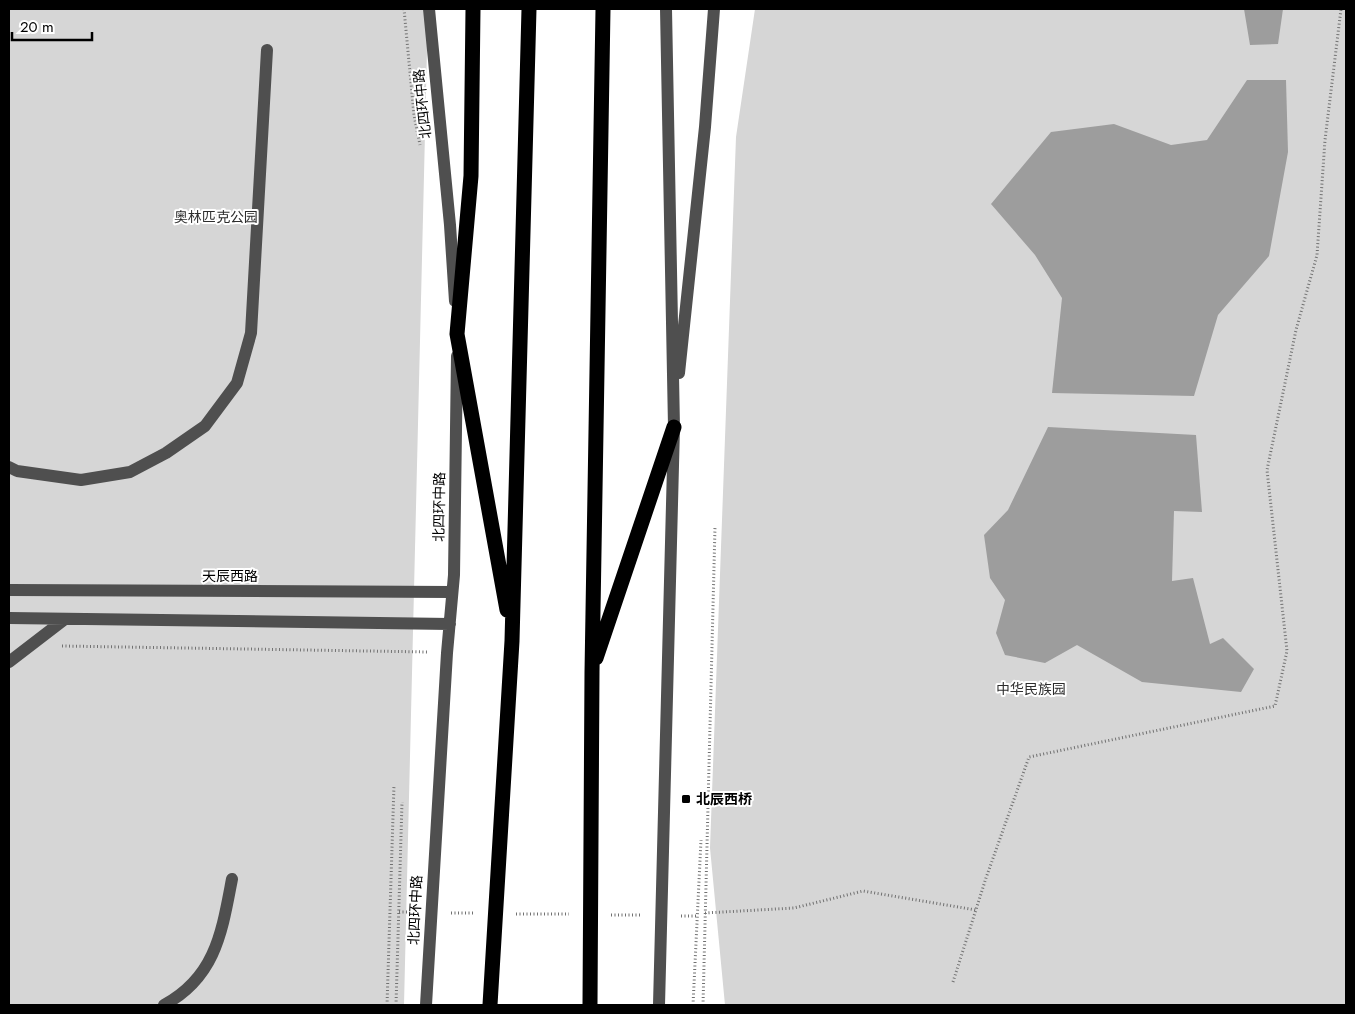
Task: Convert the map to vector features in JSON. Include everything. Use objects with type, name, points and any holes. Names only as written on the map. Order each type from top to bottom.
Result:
[{"type":"highway","points":[[473,9],[471,176],[457,334],[512,641]]},
{"type":"highway","points":[[490,1005],[512,641],[529,9]]},
{"type":"highway","points":[[590,1005],[592,672],[603,9]]},
{"type":"highway","points":[[592,672],[674,427]]},
{"type":"street","name":"北四环中路","points":[[426,1005],[447,652],[454,575],[457,334],[450,225],[429,9]]},
{"type":"street","points":[[659,1005],[674,427],[666,9]]},
{"type":"street","points":[[674,427],[705,127],[714,9]]},
{"type":"street","points":[[9,467],[17,471],[81,480],[130,472],[166,453],[205,426],[237,383],[251,333],[266,50]]},
{"type":"street","name":"天辰西路","points":[[9,590],[452,592]]},
{"type":"street","points":[[9,618],[450,624]]},
{"type":"street","points":[[9,662],[65,618]]},
{"type":"street","points":[[164,1005],[174,1000],[203,973],[222,934],[232,879]]},
{"type":"path","points":[[954,982],[976,910],[1029,757],[1275,706],[1287,652],[1267,470],[1296,330],[1317,254],[1326,140],[1341,9]]},
{"type":"path","points":[[703,1005],[715,528]]},
{"type":"path","points":[[28,646],[447,652]]},
{"type":"path","points":[[387,1005],[394,785]]},
{"type":"path","points":[[396,1005],[402,802]]},
{"type":"path","points":[[693,1005],[700,840]]},
{"type":"path","points":[[705,913],[794,908],[863,891],[976,910]]},
{"type":"path","points":[[399,912],[418,912]]},
{"type":"path","points":[[448,913],[478,913]]},
{"type":"path","points":[[508,914],[578,914]]},
{"type":"path","points":[[608,915],[648,916]]},
{"type":"path","points":[[678,916],[697,916]]},
{"type":"green space","name":"奥林匹克公园","points":[[9,9],[428,9],[404,1005],[9,1005]]},
{"type":"green space","name":"中华民族园","points":[[755,9],[1346,9],[1346,1005],[725,1005],[710,848],[736,137]]},
{"type":"shaded area","points":[[1244,9],[1283,9],[1278,44],[1250,45]]},
{"type":"shaded area","points":[[1247,80],[1286,80],[1288,152],[1269,256],[1218,315],[1194,396],[1052,393],[1062,298],[1035,255],[991,204],[1051,132],[1114,124],[1171,145],[1207,140]]},
{"type":"shaded area","points":[[1048,427],[1196,435],[1202,512],[1174,511],[1172,581],[1193,578],[1210,644],[1223,638],[1254,669],[1241,692],[1142,682],[1077,645],[1045,663],[1005,655],[996,633],[1005,600],[990,578],[984,535],[1008,510]]},
{"type":"place","name":"北辰西桥","points":[[686,799]]}]
